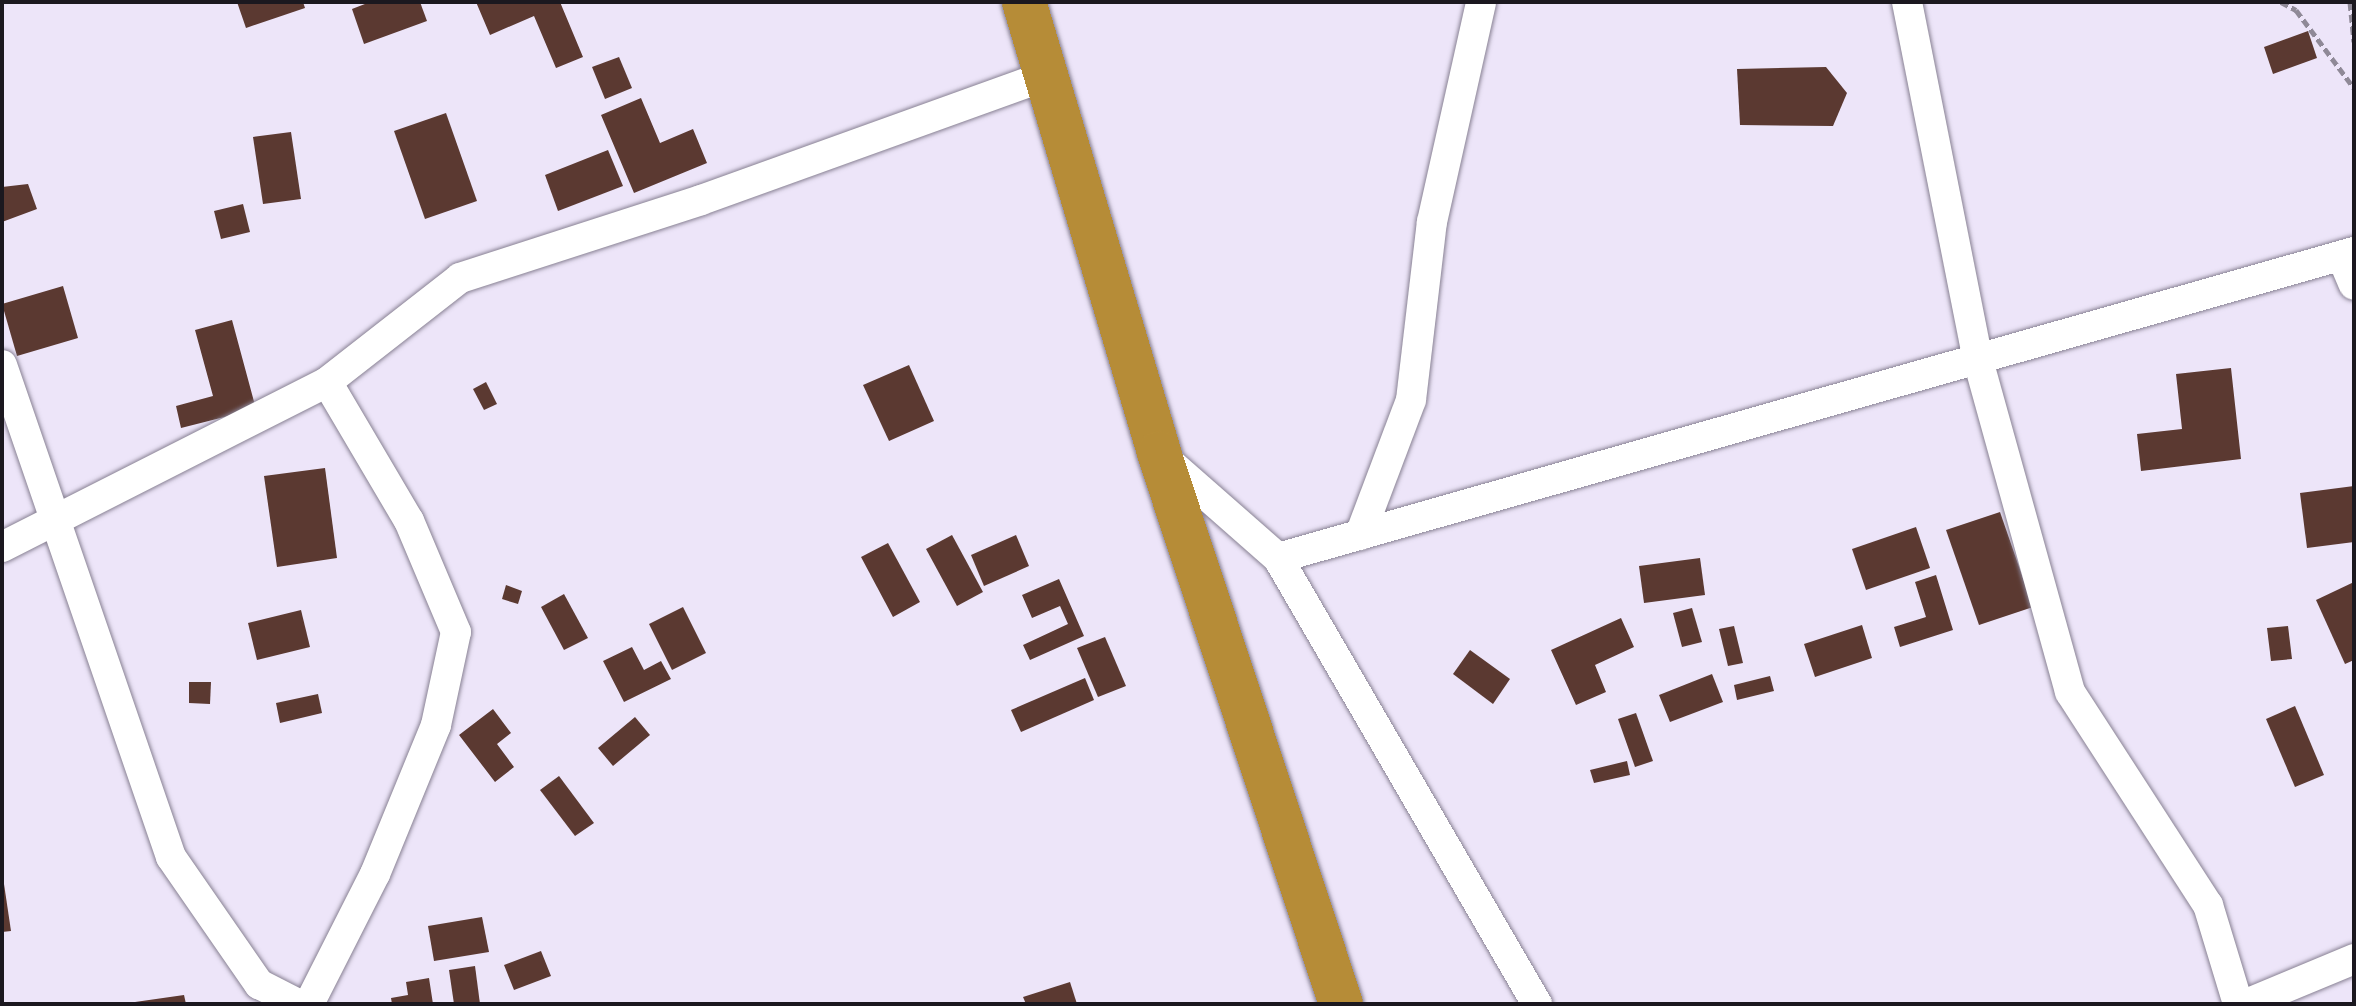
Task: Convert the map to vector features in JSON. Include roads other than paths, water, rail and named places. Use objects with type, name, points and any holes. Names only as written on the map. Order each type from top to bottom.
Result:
[{"type":"highway","points":[[1024,2],[1159,453],[1341,1004]]},
{"type":"street","points":[[1360,535],[1411,400],[1432,222],[1481,2]]},
{"type":"street","points":[[1907,2],[1978,360],[2070,692],[2208,905],[2238,1004]]},
{"type":"street","points":[[2,547],[327,382],[460,278],[701,200],[1046,76]]},
{"type":"street","points":[[1278,558],[2348,254],[2354,285]]},
{"type":"street","points":[[2,365],[171,857],[259,984],[298,1004]]},
{"type":"street","points":[[309,1004],[375,874],[436,725],[456,632],[409,521],[327,382]]},
{"type":"street","points":[[1159,453],[1278,558],[1537,1004]]},
{"type":"street","points":[[2246,1004],[2354,959]]}]
